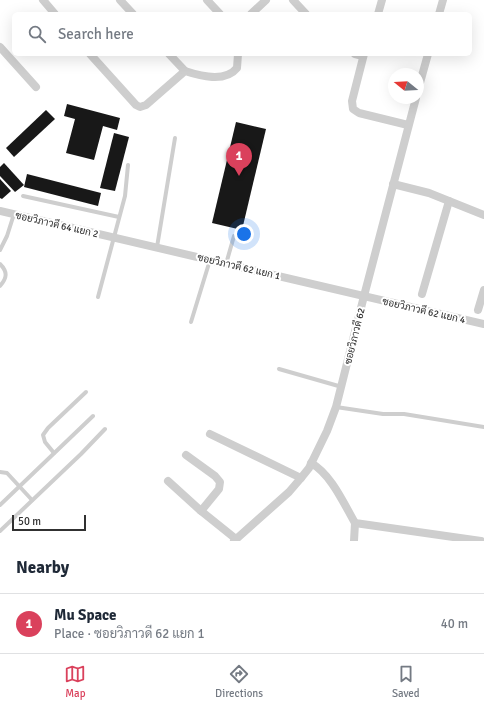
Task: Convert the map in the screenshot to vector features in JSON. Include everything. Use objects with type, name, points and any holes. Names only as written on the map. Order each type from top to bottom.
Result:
[{"type":"street","points":[[43,0],[53,12]]},
{"type":"street","points":[[120,0],[131,12]]},
{"type":"street","points":[[207,0],[218,12]]},
{"type":"street","points":[[253,12],[266,0]]},
{"type":"street","points":[[293,0],[304,12]]},
{"type":"street","points":[[379,12],[382,0]]},
{"type":"street","points":[[440,12],[443,0]]},
{"type":"street","points":[[0,47],[36,87]]},
{"type":"street","points":[[92,56],[136,105],[140,106],[146,105],[185,71]]},
{"type":"street","points":[[171,56],[185,71],[197,75],[208,76],[229,74],[237,68],[238,56]]},
{"type":"street","points":[[364,56],[352,101],[353,109],[359,113],[408,125]]},
{"type":"street","points":[[424,68],[427,56]]},
{"type":"street","name":"ซอยวิภาวดี 62","points":[[235,540],[289,492],[301,478],[311,463],[327,431],[342,387],[414,104]]},
{"type":"street","points":[[393,184],[429,193],[484,215]]},
{"type":"street","points":[[422,294],[449,201]]},
{"type":"street","name":"ซอยวิภาวดี 64 แยก 2","points":[[0,211],[114,237]]},
{"type":"street","name":"ซอยวิภาวดี 62 แยก 1","points":[[114,237],[364,296]]},
{"type":"street","points":[[478,310],[484,290]]},
{"type":"street","name":"ซอยวิภาวดี 62 แยก 4","points":[[364,296],[484,324]]},
{"type":"street","points":[[210,434],[301,478]]},
{"type":"street","points":[[186,455],[215,476],[220,482],[219,489],[201,511]]},
{"type":"street","points":[[311,463],[319,468],[326,476],[356,523],[354,541]]},
{"type":"street","points":[[168,481],[235,540]]},
{"type":"street","points":[[356,523],[481,541]]},
{"type":"lane","points":[[157,247],[175,138]]},
{"type":"lane","points":[[98,297],[125,196],[128,165]]},
{"type":"lane","points":[[23,196],[119,217]]},
{"type":"lane","points":[[0,250],[7,236],[14,214]]},
{"type":"lane","points":[[226,264],[234,236]]},
{"type":"lane","points":[[191,322],[210,260]]},
{"type":"lane","points":[[0,264],[6,274],[6,279],[0,286]]},
{"type":"lane","points":[[279,369],[342,387]]},
{"type":"lane","points":[[54,454],[45,442],[43,435],[48,428],[86,392]]},
{"type":"lane","points":[[336,407],[383,414],[404,414],[484,427]]},
{"type":"lane","points":[[0,505],[93,416]]},
{"type":"lane","points":[[0,531],[82,454],[105,429]]},
{"type":"lane","points":[[0,472],[7,473],[32,500]]},
{"type":"building","points":[[67,104],[120,118],[117,130],[103,126],[94,160],[66,153],[75,119],[64,116]]},
{"type":"building","points":[[46,110],[55,119],[14,157],[6,148]]},
{"type":"building","points":[[236,122],[266,129],[242,230],[212,223]]},
{"type":"building","points":[[114,133],[129,137],[115,191],[100,188]]},
{"type":"building","points":[[4,163],[24,185],[15,192],[0,176],[0,167]]},
{"type":"building","points":[[27,174],[101,193],[98,206],[24,187]]},
{"type":"building","points":[[0,179],[11,191],[2,199],[0,198]]},
{"type":"place","name":"Mu Space","points":[[239,176]]}]
